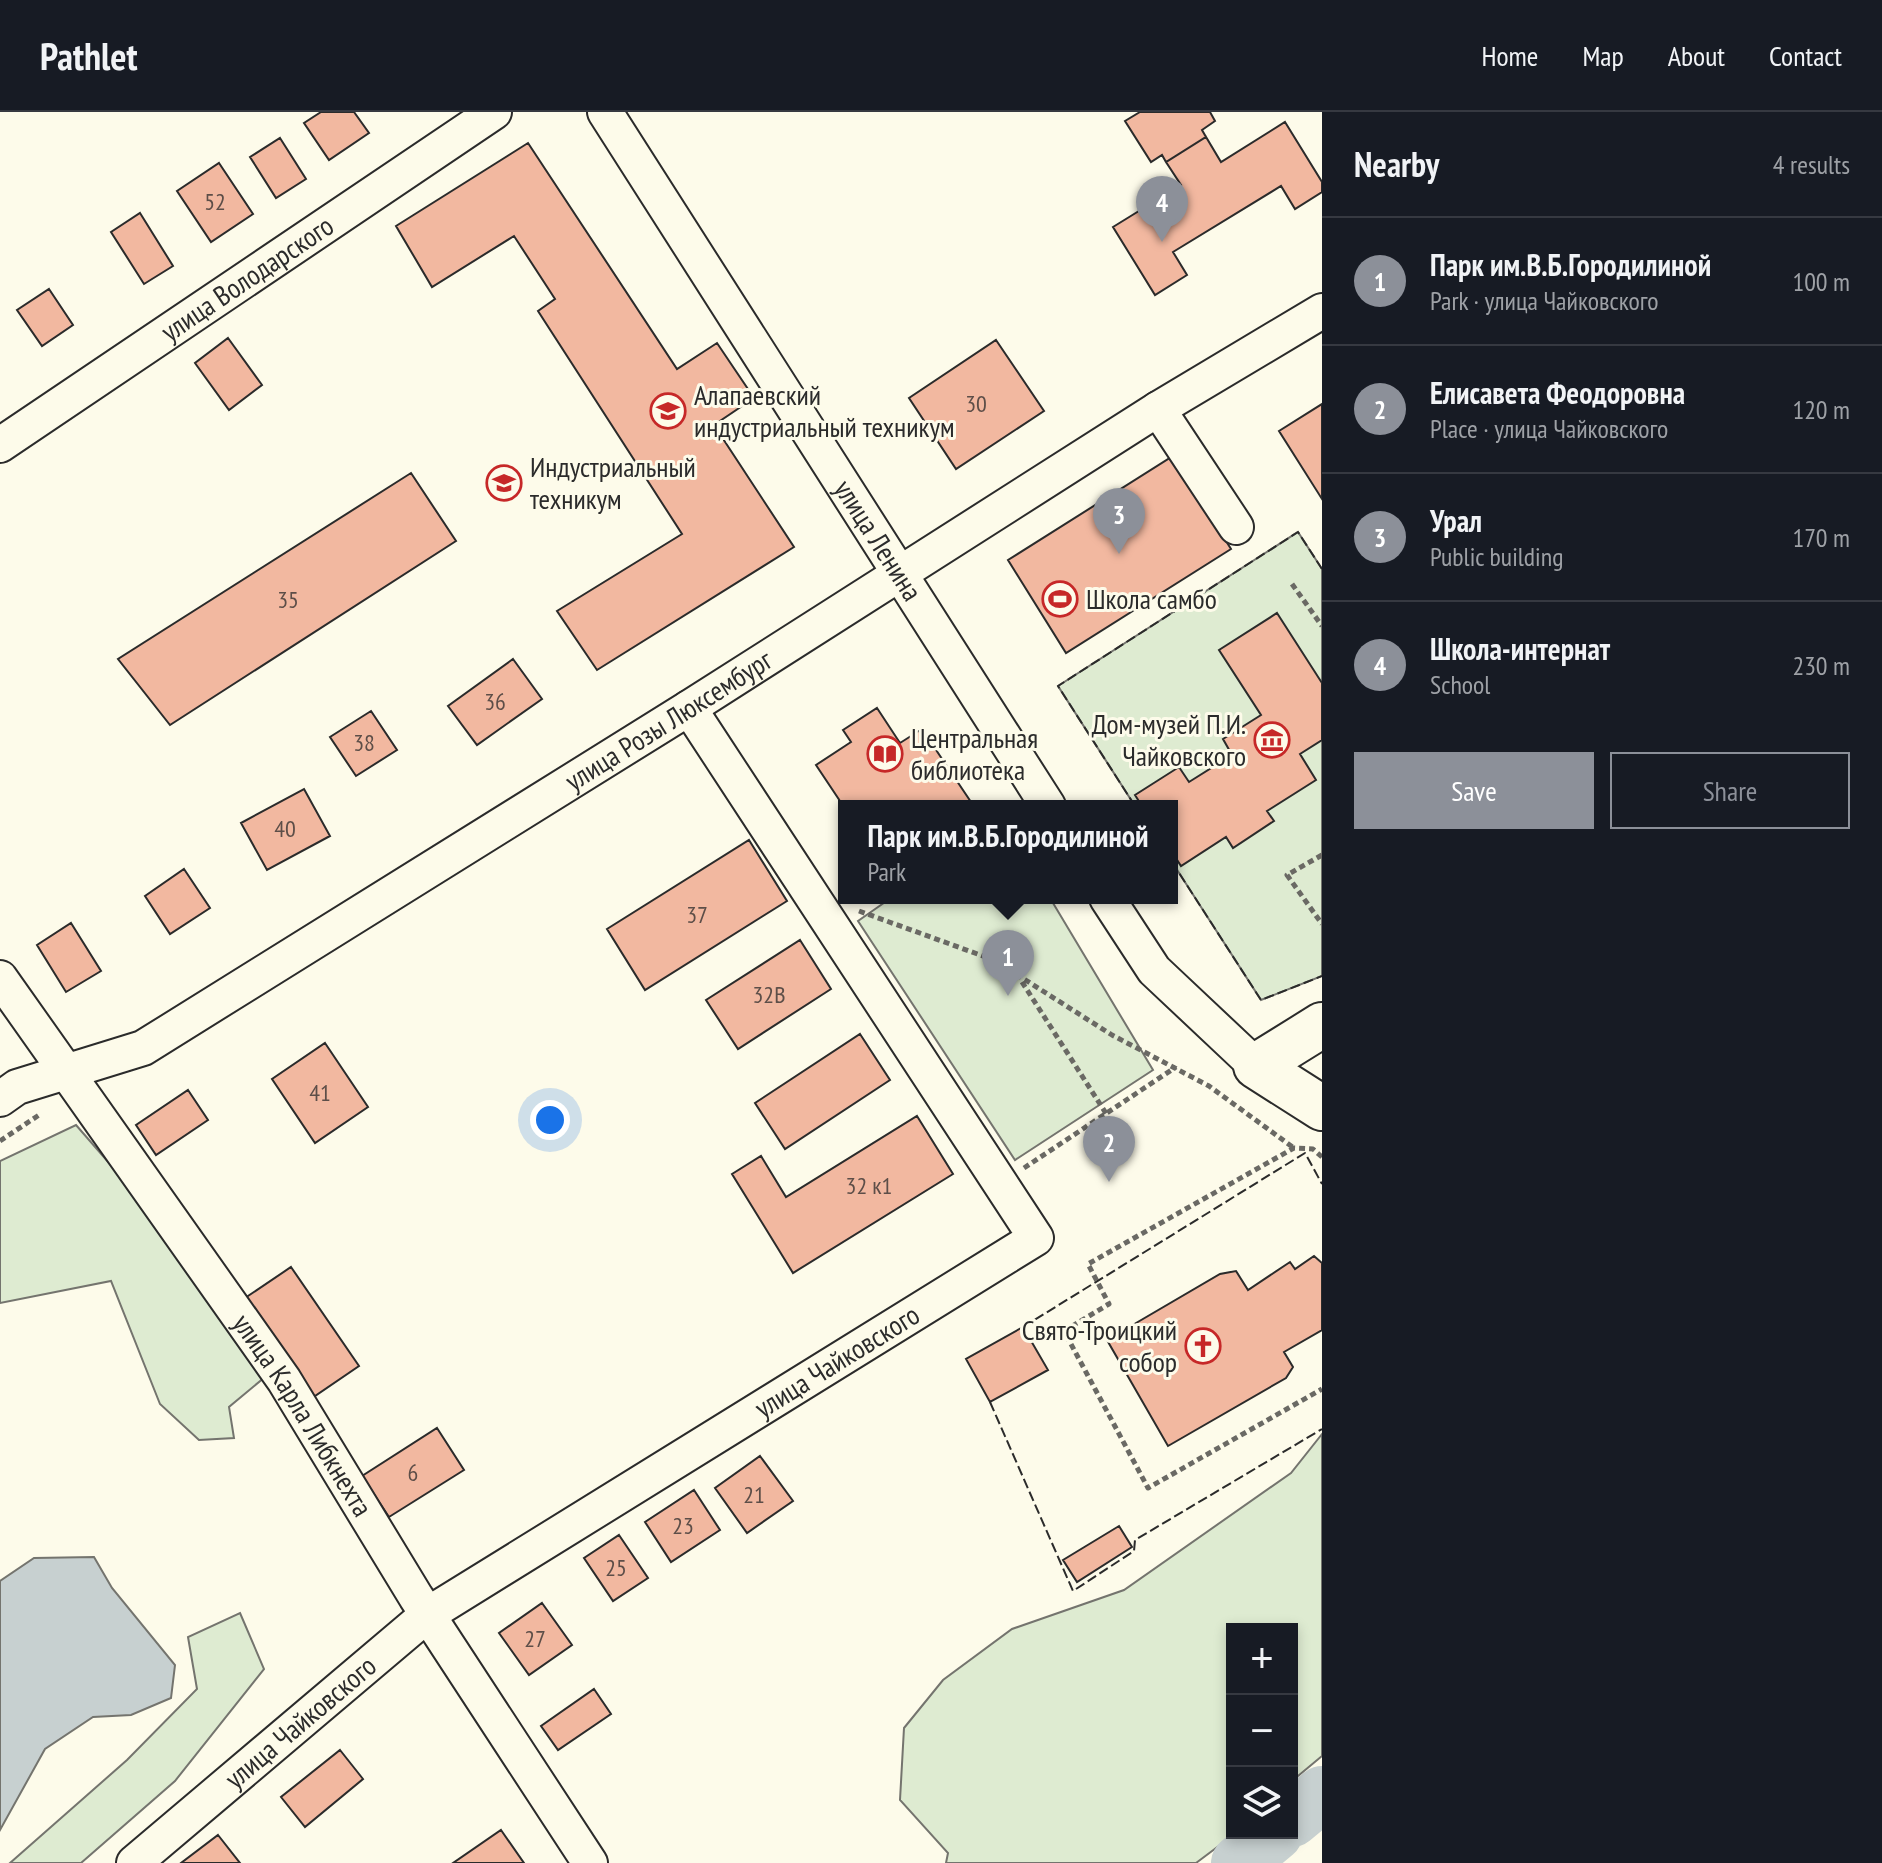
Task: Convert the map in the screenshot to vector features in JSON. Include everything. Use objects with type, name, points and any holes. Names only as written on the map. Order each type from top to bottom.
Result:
[{"type":"main road","points":[[1322,1025],[1256,1066],[1322,1108]]},
{"type":"street","name":"улица Володарского","points":[[0,445],[494,112]]},
{"type":"street","name":"улица Ленина","points":[[605,112],[1044,800]]},
{"type":"street","name":"улица Розы Люксембург","points":[[0,1099],[17,1087],[143,1048],[689,708],[1158,409],[1322,311]]},
{"type":"street","points":[[1158,409],[1236,527]]},
{"type":"street","name":"улица Чайковского","points":[[134,1863],[427,1615],[1036,1238],[689,708]]},
{"type":"street","points":[[1111,904],[1154,970],[1256,1066]]},
{"type":"street","name":"улица Карла Либкнехта","points":[[0,978],[284,1380],[427,1615],[590,1863]]},
{"type":"path","points":[[1292,584],[1322,626]]},
{"type":"path","points":[[1322,855],[1287,875],[1322,924]]},
{"type":"path","points":[[813,895],[838,903]]},
{"type":"path","points":[[840,904],[947,940],[994,960],[1112,1035],[1177,1067],[1294,1148],[1313,1149],[1322,1157]]},
{"type":"path","points":[[1019,978],[1107,1115]]},
{"type":"path","points":[[999,1181],[1029,1166],[1177,1067]]},
{"type":"path","points":[[0,1141],[53,1107]]},
{"type":"path","points":[[1294,1148],[1088,1264],[1109,1304],[1064,1331],[1148,1488],[1322,1389]]},
{"type":"green space","points":[[1298,532],[1322,569],[1322,976],[1261,1000],[1178,871],[1178,800],[1131,800],[1058,686]]},
{"type":"green space","points":[[882,904],[1054,904],[1153,1070],[1015,1160],[858,921]]},
{"type":"green space","points":[[76,1125],[157,1218],[265,1377],[229,1407],[234,1438],[199,1440],[160,1404],[111,1281],[0,1303],[0,1161]]},
{"type":"green space","points":[[1322,1434],[1322,1756],[1298,1776],[1298,1623],[1226,1623],[1228,1839],[1196,1863],[946,1863],[948,1853],[900,1800],[904,1728],[943,1680],[1012,1629],[1124,1590],[1291,1473]]},
{"type":"green space","points":[[240,1613],[264,1669],[175,1781],[81,1863],[10,1863],[127,1760],[197,1689],[188,1637]]},
{"type":"shaded area","points":[[94,1557],[112,1588],[175,1665],[171,1698],[131,1715],[93,1717],[45,1749],[0,1830],[0,1581],[34,1558]]},
{"type":"building","points":[[321,112],[354,112],[369,133],[329,160],[304,123]]},
{"type":"building","points":[[1140,112],[1210,112],[1215,121],[1202,130],[1206,137],[1166,162],[1162,155],[1151,162],[1125,121]]},
{"type":"building","points":[[1285,122],[1322,182],[1322,192],[1295,209],[1281,186],[1173,252],[1187,275],[1155,295],[1113,227],[1181,185],[1166,162],[1206,137],[1221,162]]},
{"type":"building","points":[[280,138],[306,179],[276,198],[250,157]]},
{"type":"building","name":"Алапаевский индустриальный техникум","points":[[528,143],[677,369],[717,343],[754,398],[714,425],[794,547],[597,670],[557,611],[682,534],[538,311],[555,299],[514,236],[432,287],[396,226]]},
{"type":"building","points":[[219,163],[253,214],[211,242],[177,191]]},
{"type":"building","points":[[140,213],[173,266],[144,284],[111,232]]},
{"type":"building","points":[[49,289],[73,325],[42,346],[17,310]]},
{"type":"building","points":[[228,338],[262,385],[229,410],[195,363]]},
{"type":"building","points":[[996,340],[1044,411],[956,469],[909,398]]},
{"type":"building","points":[[1322,404],[1322,499],[1279,431]]},
{"type":"building","points":[[1173,456],[1231,549],[1066,653],[1008,560]]},
{"type":"building","points":[[411,473],[456,541],[170,725],[118,659]]},
{"type":"building","name":"Дом-музей П.И. Чайковского","points":[[1277,613],[1322,683],[1322,740],[1300,754],[1316,780],[1267,811],[1274,821],[1233,848],[1226,837],[1181,866],[1178,861],[1178,800],[1138,800],[1135,795],[1179,767],[1189,782],[1232,755],[1223,739],[1261,715],[1219,650]]},
{"type":"building","points":[[513,659],[542,699],[477,745],[448,706]]},
{"type":"building","name":"Центральная библиотека","points":[[877,708],[900,743],[922,729],[970,800],[839,800],[816,765],[851,742],[843,730]]},
{"type":"building","points":[[371,711],[397,750],[356,776],[330,737]]},
{"type":"building","points":[[304,789],[330,836],[267,870],[241,823]]},
{"type":"building","points":[[749,840],[787,901],[645,990],[607,929]]},
{"type":"building","points":[[184,869],[210,908],[170,934],[145,896]]},
{"type":"building","points":[[71,923],[101,971],[66,992],[37,945]]},
{"type":"building","points":[[800,940],[831,989],[738,1049],[706,1000]]},
{"type":"building","points":[[860,1034],[890,1080],[785,1149],[755,1103]]},
{"type":"building","points":[[325,1043],[368,1107],[315,1143],[272,1079]]},
{"type":"building","points":[[188,1090],[208,1120],[156,1155],[136,1125]]},
{"type":"building","points":[[917,1116],[953,1174],[793,1273],[732,1174],[761,1156],[786,1197]]},
{"type":"building","name":"Свято-Троицкий собор","points":[[1314,1256],[1322,1263],[1322,1330],[1284,1352],[1293,1367],[1286,1378],[1168,1446],[1107,1340],[1220,1274],[1236,1271],[1248,1290],[1290,1262],[1295,1269]]},
{"type":"building","points":[[291,1267],[359,1366],[312,1398],[245,1298]]},
{"type":"building","points":[[1023,1327],[1048,1370],[990,1402],[966,1359]]},
{"type":"building","points":[[437,1428],[464,1470],[389,1517],[362,1476]]},
{"type":"building","points":[[760,1456],[793,1501],[747,1533],[715,1488]]},
{"type":"building","points":[[694,1490],[720,1530],[671,1562],[645,1522]]},
{"type":"building","points":[[1119,1526],[1132,1547],[1077,1582],[1063,1560]]},
{"type":"building","points":[[619,1535],[648,1578],[613,1601],[584,1558]]},
{"type":"building","points":[[542,1603],[572,1645],[529,1675],[499,1633]]},
{"type":"building","points":[[594,1689],[611,1714],[558,1750],[541,1726]]},
{"type":"building","points":[[340,1750],[363,1779],[305,1827],[281,1797]]},
{"type":"building","points":[[501,1830],[524,1863],[453,1863]]},
{"type":"building","points":[[218,1835],[240,1863],[181,1863]]},
{"type":"waterway","points":[[1298,1814],[1322,1794]]},
{"type":"waterway","points":[[1239,1863],[1268,1839]]},
{"type":"fence","points":[[1131,800],[1058,686],[1298,532],[1322,569]]},
{"type":"fence","points":[[1178,871],[1261,1000],[1322,976]]},
{"type":"fence","points":[[1023,1327],[1305,1153],[1322,1184]]},
{"type":"fence","points":[[990,1402],[1073,1591],[1134,1551],[1135,1540],[1322,1429]]},
{"type":"place","name":"Школа-интернат","points":[[1162,242]]},
{"type":"place","name":"Алапаевский индустриальный техникум","points":[[668,411]]},
{"type":"place","name":"Индустриальный техникум","points":[[504,483]]},
{"type":"place","name":"Урал","points":[[1119,554]]},
{"type":"place","name":"Школа самбо","points":[[1060,599]]},
{"type":"place","name":"Дом-музей П.И. Чайковского","points":[[1272,740]]},
{"type":"place","name":"Центральная библиотека","points":[[885,754]]},
{"type":"place","name":"Парк им.В.Б.Городилиной","points":[[1008,996]]},
{"type":"place","name":"Елисавета Феодоровна","points":[[1109,1182]]},
{"type":"place","name":"Свято-Троицкий собор","points":[[1203,1346]]}]
